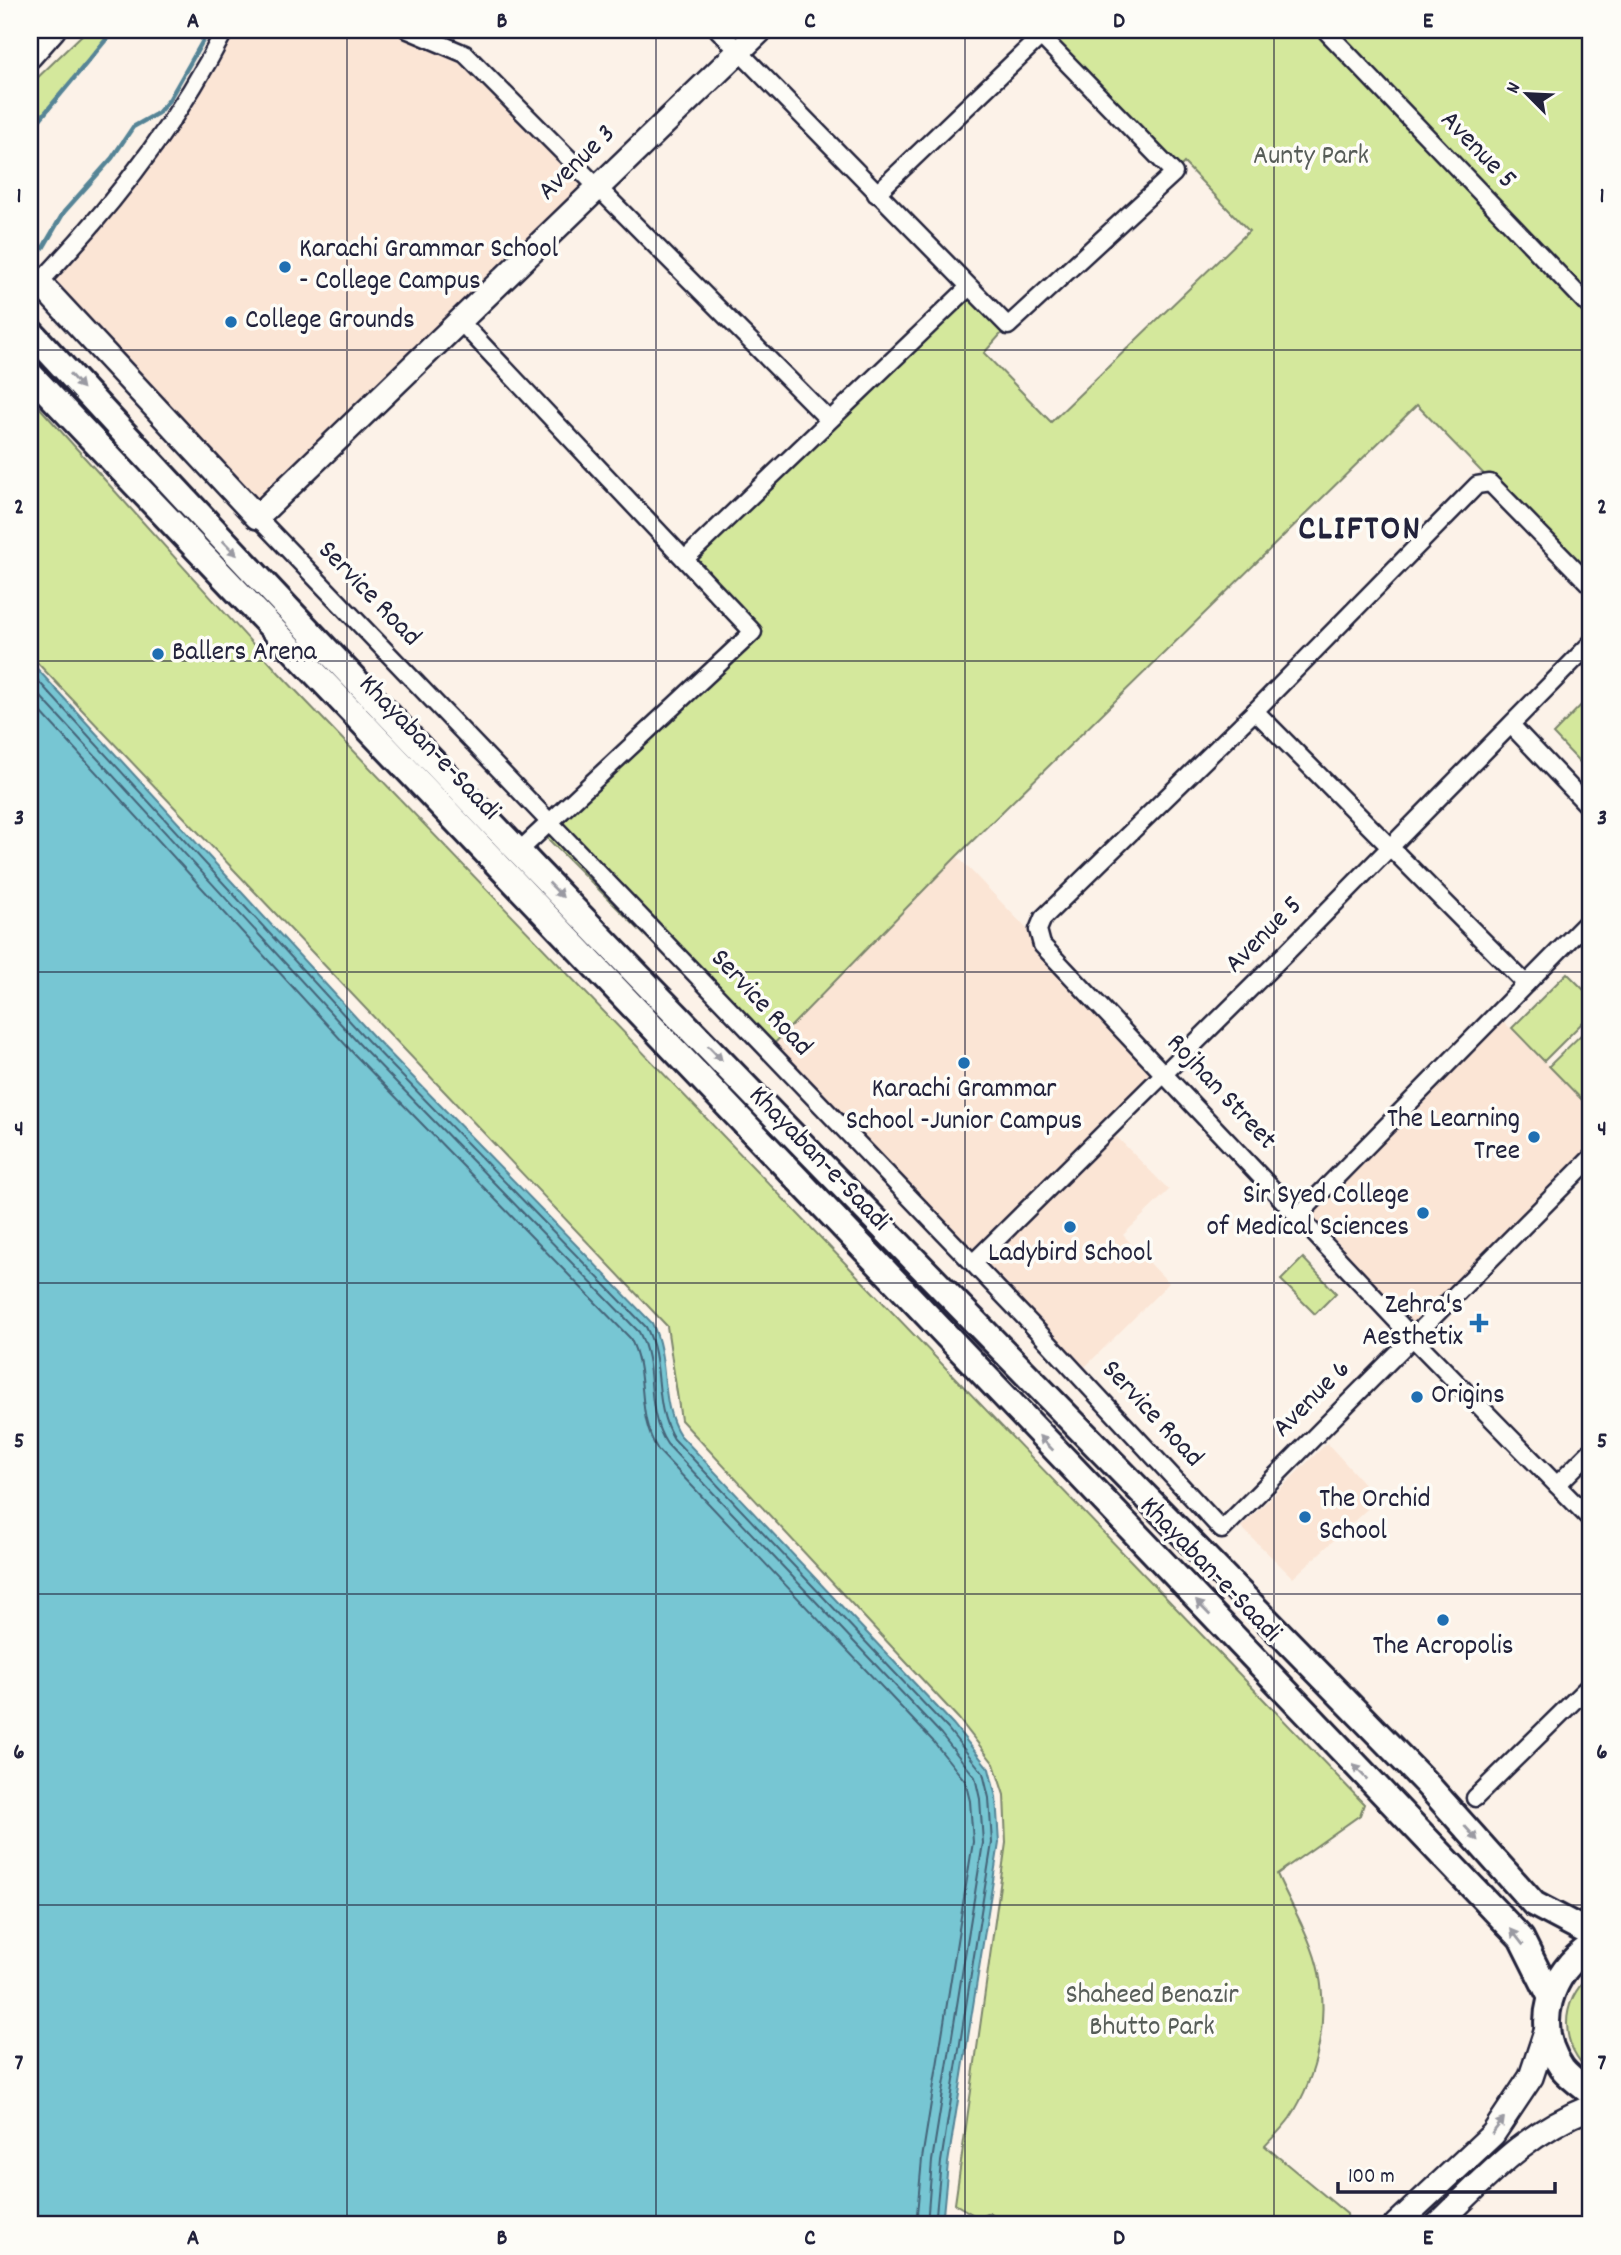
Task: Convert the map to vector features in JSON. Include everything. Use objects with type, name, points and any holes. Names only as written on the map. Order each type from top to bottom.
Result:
[{"type":"main road","name":"Khayaban-e-Saadi","points":[[30,331],[226,544],[519,851],[1426,1782],[1534,1904],[1582,1930]]},
{"type":"main road","name":"Khayaban-e-Saadi","points":[[30,374],[1521,1938],[1550,1996]]},
{"type":"main road","points":[[1591,1946],[1564,1968],[1550,1996],[1547,2029],[1550,2044],[1563,2069],[1591,2093]]},
{"type":"street","points":[[30,56],[53,30]]},
{"type":"street","points":[[225,30],[173,122],[112,201],[34,278],[257,517]]},
{"type":"street","points":[[408,30],[465,54],[829,420]]},
{"type":"street","points":[[718,30],[876,194],[1008,326],[1174,173],[1038,33],[876,194]]},
{"type":"street","name":"Avenue 3","points":[[257,517],[761,30]]},
{"type":"street","name":"Avenue 5","points":[[1325,30],[1591,308]]},
{"type":"street","points":[[686,558],[969,287]]},
{"type":"street","points":[[459,320],[686,558],[752,632],[519,851]]},
{"type":"street","points":[[1526,984],[1388,848],[1255,711],[1483,483],[1490,483],[1591,586]]},
{"type":"street","name":"Service Road","points":[[257,517],[973,1263],[1222,1530]]},
{"type":"street","name":"Avenue 5","points":[[973,1263],[1289,951],[1591,643]]},
{"type":"street","name":"Rojhan Street","points":[[1255,711],[1043,918],[1038,930],[1042,945],[1412,1337],[1591,1520]]},
{"type":"street","points":[[1511,725],[1591,809]]},
{"type":"street","points":[[1299,1215],[1591,918]]},
{"type":"street","name":"Avenue 6","points":[[1222,1530],[1591,1158]]},
{"type":"street","points":[[1558,1485],[1591,1451]]},
{"type":"street","points":[[1475,1798],[1591,1684]]},
{"type":"street","points":[[1396,2225],[1493,2134],[1531,2077],[1547,2029]]},
{"type":"street","points":[[1437,2225],[1514,2150],[1558,2121],[1591,2108]]},
{"type":"shaded area","name":"Karachi Grammar School - College Campus","points":[[225,30],[407,30],[465,54],[598,186],[257,517],[39,283],[120,191]]},
{"type":"shaded area","name":"Karachi Grammar School -Junior Campus","points":[[957,856],[1164,1072],[1108,1128],[1169,1190],[1123,1235],[1169,1283],[1078,1374],[764,1054]]},
{"type":"shaded area","name":"Sir Syed College of Medical Sciences","points":[[1496,1014],[1591,1108],[1591,1166],[1417,1340],[1299,1215]]},
{"type":"shaded area","name":"The Orchid School","points":[[1327,1443],[1378,1499],[1293,1578],[1241,1527]]},
{"type":"green space","points":[[87,30],[109,30],[111,33],[30,131],[30,85]]},
{"type":"green space","name":"Aunty Park","points":[[1033,30],[1319,30],[1591,313],[1591,585],[1417,405],[957,856],[764,1054],[546,837],[752,632],[686,558],[969,287],[1008,326],[984,353],[1051,422],[1249,231],[1184,163],[1174,173]]},
{"type":"green space","points":[[1351,30],[1591,30],[1591,308],[1338,43]]},
{"type":"green space","name":"Shaheed Benazir Bhutto Park","points":[[30,397],[279,673],[1364,1804],[1360,1815],[1277,1874],[1316,1960],[1322,1991],[1322,2010],[1318,2048],[1307,2085],[1290,2118],[1265,2146],[1347,2214],[1348,2225],[1004,2225],[990,2213],[979,2218],[955,2204],[1006,1843],[1004,1795],[994,1764],[958,1718],[681,1420],[667,1326],[30,655]]},
{"type":"green space","points":[[1591,695],[1591,774],[1553,734]]},
{"type":"green space","points":[[1567,973],[1591,997],[1591,1014],[1544,1061],[1512,1028]]},
{"type":"green space","points":[[1591,1025],[1591,1109],[1549,1066]]},
{"type":"green space","points":[[1303,1258],[1336,1293],[1315,1314],[1281,1280]]},
{"type":"green space","points":[[1591,1974],[1591,2073],[1580,2062],[1573,2049],[1567,2024],[1568,2010],[1573,1998],[1580,1985]]},
{"type":"water","points":[[30,661],[373,1036],[652,1323],[661,1352],[669,1409],[680,1435],[953,1724],[989,1769],[996,1797],[999,1843],[948,2163],[942,2225],[30,2225]]},
{"type":"waterway","points":[[30,131],[114,30]]},
{"type":"waterway","points":[[30,242],[43,248],[64,212],[112,158],[133,127],[158,113],[169,100],[209,30]]},
{"type":"place","name":"Karachi Grammar School - College Campus","points":[[285,267]]},
{"type":"place","name":"College Grounds","points":[[231,322]]},
{"type":"place","name":"Ballers Arena","points":[[158,654]]},
{"type":"place","name":"Karachi Grammar School -Junior Campus","points":[[964,1063]]},
{"type":"place","name":"The Learning Tree","points":[[1534,1137]]},
{"type":"place","name":"Sir Syed College of Medical Sciences","points":[[1423,1213]]},
{"type":"place","name":"Ladybird School","points":[[1070,1227]]},
{"type":"place","name":"Zehra's Aesthetix","points":[[1479,1323]]},
{"type":"place","name":"Origins","points":[[1417,1397]]},
{"type":"place","name":"The Orchid School","points":[[1305,1517]]},
{"type":"place","name":"The Acropolis","points":[[1443,1620]]},
{"type":"district","name":"CLIFTON","points":[[1360,531]]}]
